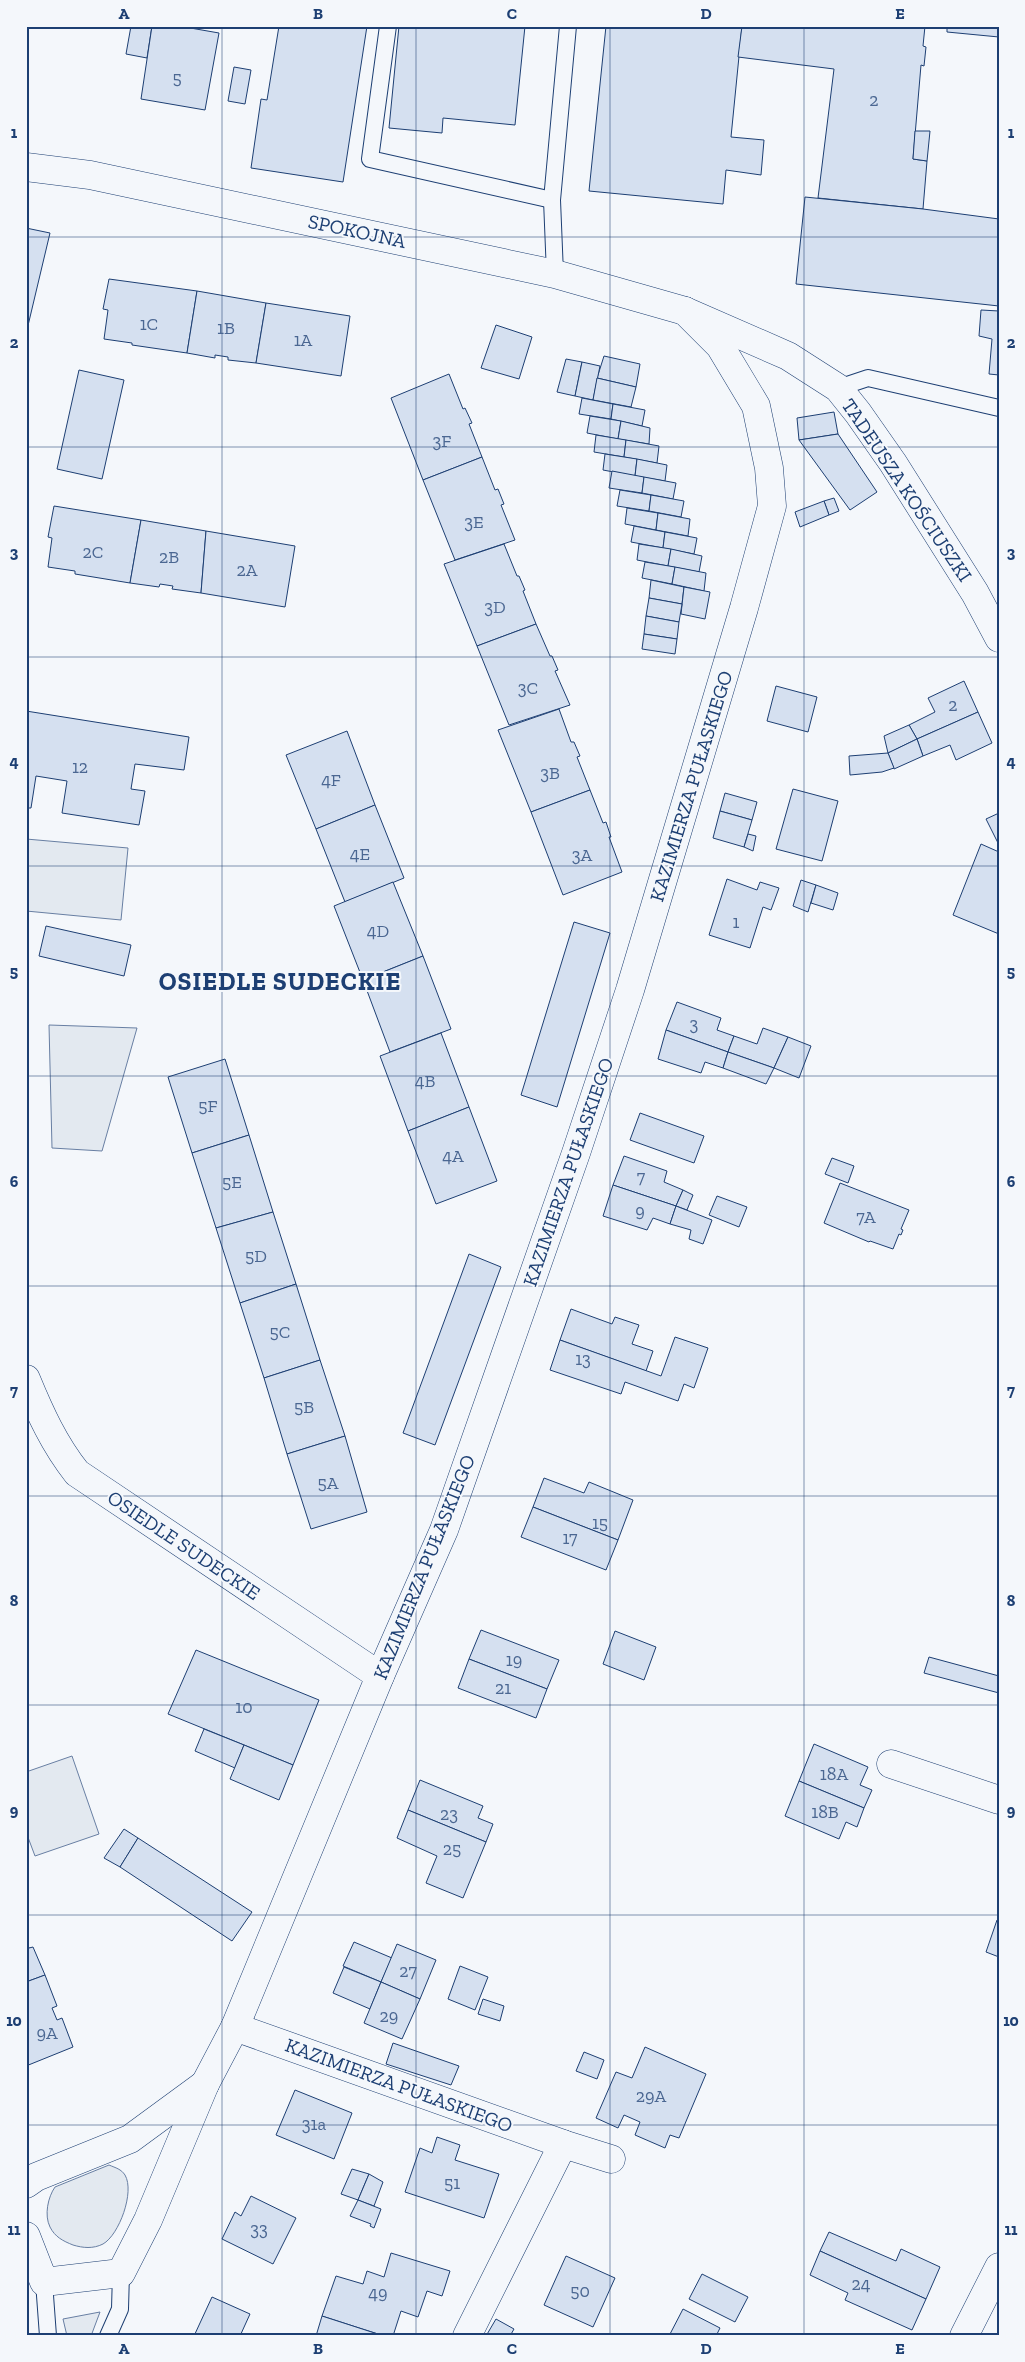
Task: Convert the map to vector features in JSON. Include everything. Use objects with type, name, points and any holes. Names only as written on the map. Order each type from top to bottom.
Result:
[{"type":"street","name":"SPOKOJNA","points":[[26,167],[90,175],[555,274],[685,311]]},
{"type":"street","name":"TADEUSZA KOŚCIUSZKI","points":[[685,311],[788,356],[838,388],[892,463],[975,593],[999,638]]},
{"type":"street","name":"KAZIMIERZA PUŁASKIEGO","points":[[120,2273],[148,2220],[205,2084],[235,2027],[380,1676],[444,1530],[576,1153],[632,981],[744,608],[772,506],[769,468],[756,406],[720,346],[685,311]]},
{"type":"street","name":"OSIEDLE SUDECKIE","points":[[26,1379],[39,1411],[59,1450],[76,1472],[380,1676]]},
{"type":"street","points":[[891,1764],[999,1800]]},
{"type":"street","name":"KAZIMIERZA PUŁASKIEGO","points":[[235,2027],[563,2144],[611,2159]]},
{"type":"street","name":"KAZIMIERZA PUŁASKIEGO","points":[[26,2184],[36,2177],[130,2139],[205,2084]]},
{"type":"street","points":[[468,2336],[563,2144]]},
{"type":"street","points":[[26,2236],[44,2282],[120,2273]]},
{"type":"street","points":[[964,2336],[999,2267]]},
{"type":"lane","points":[[388,26],[370,159],[552,200]]},
{"type":"lane","points":[[555,274],[552,200],[568,26]]},
{"type":"lane","points":[[838,388],[868,378],[999,408]]},
{"type":"lane","points":[[108,2336],[120,2309],[120,2273]]},
{"type":"lane","points":[[44,2282],[48,2336]]},
{"type":"shaded area","points":[[26,839],[128,848],[121,920],[26,911]]},
{"type":"shaded area","points":[[49,1025],[137,1028],[102,1151],[52,1148]]},
{"type":"shaded area","points":[[72,1756],[99,1834],[35,1856],[26,1832],[26,1772]]},
{"type":"shaded area","points":[[109,2165],[122,2171],[128,2182],[127,2202],[115,2232],[99,2246],[84,2247],[66,2242],[54,2233],[47,2217],[50,2196],[55,2187]]},
{"type":"shaded area","points":[[100,2312],[91,2336],[67,2336],[63,2319]]},
{"type":"building","points":[[131,26],[152,26],[147,58],[126,54]]},
{"type":"building","points":[[152,26],[179,26],[219,33],[205,110],[141,99]]},
{"type":"building","points":[[279,26],[367,26],[343,182],[251,168],[261,99],[267,100]]},
{"type":"building","points":[[399,26],[525,26],[515,125],[443,118],[442,133],[389,128]]},
{"type":"building","points":[[606,26],[742,26],[731,137],[764,140],[761,175],[726,170],[723,204],[589,191]]},
{"type":"building","points":[[742,26],[925,26],[923,46],[926,47],[924,66],[921,65],[913,159],[927,161],[923,209],[818,198],[834,69],[738,57]]},
{"type":"building","points":[[947,26],[999,26],[999,37],[947,32]]},
{"type":"building","points":[[234,67],[251,70],[245,104],[228,101]]},
{"type":"building","points":[[915,131],[930,131],[927,161],[913,159]]},
{"type":"building","points":[[805,197],[999,219],[999,306],[796,284]]},
{"type":"building","points":[[26,228],[50,233],[26,334]]},
{"type":"building","points":[[109,279],[197,291],[187,353],[104,339],[108,310],[103,309]]},
{"type":"building","points":[[197,291],[266,303],[256,363],[228,360],[228,357],[215,355],[215,358],[187,353]]},
{"type":"building","points":[[266,303],[350,316],[341,376],[256,363]]},
{"type":"building","points":[[981,310],[999,311],[999,375],[989,374],[992,339],[979,336]]},
{"type":"building","points":[[496,325],[532,337],[519,379],[481,368]]},
{"type":"building","points":[[604,356],[640,364],[636,387],[597,378]]},
{"type":"building","points":[[566,359],[582,362],[575,396],[557,392]]},
{"type":"building","points":[[582,362],[600,366],[593,400],[575,396]]},
{"type":"building","points":[[79,370],[124,380],[102,479],[57,469]]},
{"type":"building","points":[[449,374],[463,409],[465,408],[472,423],[469,424],[482,457],[423,480],[391,398]]},
{"type":"building","points":[[597,378],[636,387],[631,407],[593,400]]},
{"type":"building","points":[[582,398],[613,404],[611,419],[579,414]]},
{"type":"building","points":[[613,404],[645,410],[642,426],[611,419]]},
{"type":"building","points":[[834,412],[838,434],[799,440],[797,418]]},
{"type":"building","points":[[590,416],[621,421],[618,439],[587,433]]},
{"type":"building","points":[[621,421],[650,428],[649,444],[618,439]]},
{"type":"building","points":[[838,434],[877,492],[850,510],[799,440]]},
{"type":"building","points":[[596,435],[626,440],[624,457],[594,452]]},
{"type":"building","points":[[626,440],[659,446],[657,463],[624,457]]},
{"type":"building","points":[[605,454],[637,459],[635,476],[603,470]]},
{"type":"building","points":[[482,457],[495,490],[498,489],[504,504],[501,505],[515,540],[455,560],[423,480]]},
{"type":"building","points":[[637,459],[667,465],[665,481],[635,476]]},
{"type":"building","points":[[612,471],[644,477],[642,493],[609,488]]},
{"type":"building","points":[[644,477],[676,483],[673,499],[642,493]]},
{"type":"building","points":[[620,490],[651,495],[649,511],[617,506]]},
{"type":"building","points":[[651,495],[684,501],[681,517],[649,511]]},
{"type":"building","points":[[834,498],[839,511],[829,515],[824,501]]},
{"type":"building","points":[[824,501],[829,515],[800,527],[795,512]]},
{"type":"building","points":[[54,506],[141,520],[130,583],[75,574],[75,571],[48,567],[52,538],[48,537]]},
{"type":"building","points":[[627,508],[658,513],[656,530],[625,524]]},
{"type":"building","points":[[658,513],[690,519],[688,536],[656,530]]},
{"type":"building","points":[[141,520],[206,531],[201,593],[172,589],[173,586],[160,584],[159,587],[130,583]]},
{"type":"building","points":[[634,526],[665,532],[663,548],[631,542]]},
{"type":"building","points":[[206,531],[295,546],[285,607],[201,593]]},
{"type":"building","points":[[665,532],[697,538],[694,554],[663,548]]},
{"type":"building","points":[[504,544],[525,590],[523,591],[536,624],[477,646],[444,564]]},
{"type":"building","points":[[639,544],[671,549],[668,566],[637,560]]},
{"type":"building","points":[[671,549],[702,556],[699,572],[668,566]]},
{"type":"building","points":[[645,562],[675,567],[672,584],[642,578]]},
{"type":"building","points":[[675,567],[706,573],[704,591],[672,584]]},
{"type":"building","points":[[651,580],[684,587],[682,604],[649,598]]},
{"type":"building","points":[[684,587],[710,592],[705,619],[681,614]]},
{"type":"building","points":[[649,598],[682,604],[679,622],[646,616]]},
{"type":"building","points":[[646,616],[679,622],[677,639],[644,634]]},
{"type":"building","points":[[536,624],[558,670],[555,671],[570,705],[509,725],[477,646]]},
{"type":"building","points":[[644,634],[677,639],[675,654],[642,649]]},
{"type":"building","points":[[964,681],[978,712],[917,739],[909,725],[935,712],[928,698]]},
{"type":"building","points":[[776,686],[817,697],[808,732],[767,721]]},
{"type":"building","points":[[559,709],[571,742],[574,742],[580,756],[577,757],[590,790],[531,812],[498,730]]},
{"type":"building","points":[[26,711],[189,737],[184,770],[135,764],[131,789],[145,791],[139,825],[62,813],[67,781],[36,776],[31,808],[26,808]]},
{"type":"building","points":[[978,712],[992,743],[956,760],[950,745],[923,756],[917,739]]},
{"type":"building","points":[[909,725],[917,739],[888,753],[884,736]]},
{"type":"building","points":[[347,731],[375,805],[316,829],[286,755]]},
{"type":"building","points":[[917,739],[923,756],[894,769],[888,753]]},
{"type":"building","points":[[888,753],[894,768],[882,772],[850,775],[849,756]]},
{"type":"building","points":[[793,789],[838,801],[822,861],[776,849]]},
{"type":"building","points":[[590,790],[603,823],[606,822],[611,837],[609,837],[622,872],[563,895],[531,812]]},
{"type":"building","points":[[725,793],[757,802],[752,820],[720,811]]},
{"type":"building","points":[[375,805],[404,878],[345,902],[316,829]]},
{"type":"building","points":[[720,811],[752,820],[744,847],[713,838]]},
{"type":"building","points":[[999,813],[999,845],[986,819]]},
{"type":"building","points":[[748,834],[756,836],[753,851],[744,847]]},
{"type":"building","points":[[981,844],[999,852],[999,934],[953,915]]},
{"type":"building","points":[[727,879],[757,890],[760,882],[779,888],[771,910],[763,907],[750,948],[709,935]]},
{"type":"building","points":[[801,880],[816,885],[808,912],[793,906]]},
{"type":"building","points":[[393,882],[423,956],[363,980],[334,906]]},
{"type":"building","points":[[816,885],[838,893],[833,910],[811,903]]},
{"type":"building","points":[[574,922],[610,933],[557,1107],[521,1095]]},
{"type":"building","points":[[46,926],[131,945],[124,976],[39,956]]},
{"type":"building","points":[[423,956],[451,1029],[390,1052],[363,980]]},
{"type":"building","points":[[677,1002],[721,1018],[717,1030],[734,1036],[728,1052],[666,1030]]},
{"type":"building","points":[[763,1028],[788,1037],[774,1068],[728,1052],[734,1036],[757,1044]]},
{"type":"building","points":[[666,1030],[728,1052],[723,1068],[705,1062],[701,1073],[658,1059]]},
{"type":"building","points":[[441,1033],[469,1107],[408,1131],[380,1056]]},
{"type":"building","points":[[788,1037],[811,1046],[799,1078],[774,1068]]},
{"type":"building","points":[[728,1052],[774,1068],[766,1084],[723,1068]]},
{"type":"building","points":[[225,1059],[249,1135],[192,1153],[168,1077]]},
{"type":"building","points":[[469,1107],[497,1181],[436,1204],[408,1131]]},
{"type":"building","points":[[640,1113],[704,1136],[694,1163],[630,1140]]},
{"type":"building","points":[[249,1135],[273,1212],[216,1228],[192,1153]]},
{"type":"building","points":[[624,1156],[667,1171],[664,1182],[683,1190],[676,1206],[613,1185]]},
{"type":"building","points":[[832,1158],[854,1166],[848,1183],[825,1174]]},
{"type":"building","points":[[840,1183],[909,1210],[901,1229],[903,1230],[901,1235],[899,1234],[893,1249],[869,1242],[824,1223]]},
{"type":"building","points":[[613,1185],[676,1206],[670,1224],[653,1218],[647,1230],[603,1216]]},
{"type":"building","points":[[683,1190],[693,1195],[687,1210],[676,1206]]},
{"type":"building","points":[[717,1196],[747,1207],[739,1227],[709,1215]]},
{"type":"building","points":[[676,1206],[712,1220],[703,1244],[689,1239],[691,1230],[670,1224]]},
{"type":"building","points":[[273,1212],[296,1284],[240,1303],[216,1228]]},
{"type":"building","points":[[469,1254],[501,1267],[435,1445],[403,1433]]},
{"type":"building","points":[[296,1284],[320,1360],[264,1378],[240,1303]]},
{"type":"building","points":[[571,1309],[612,1324],[615,1317],[639,1325],[632,1344],[653,1351],[646,1371],[560,1340]]},
{"type":"building","points":[[675,1337],[708,1348],[694,1388],[684,1384],[678,1401],[625,1382],[621,1394],[550,1370],[560,1340],[661,1376]]},
{"type":"building","points":[[320,1360],[345,1436],[287,1454],[264,1378]]},
{"type":"building","points":[[345,1436],[367,1512],[311,1529],[287,1454]]},
{"type":"building","points":[[544,1478],[584,1493],[589,1482],[633,1500],[618,1540],[533,1507]]},
{"type":"building","points":[[533,1507],[618,1540],[606,1570],[521,1537]]},
{"type":"building","points":[[481,1630],[559,1660],[547,1689],[469,1659]]},
{"type":"building","points":[[615,1631],[656,1647],[644,1680],[603,1664]]},
{"type":"building","points":[[196,1650],[319,1700],[293,1765],[168,1714]]},
{"type":"building","points":[[929,1657],[999,1676],[999,1693],[924,1673]]},
{"type":"building","points":[[469,1659],[547,1689],[536,1718],[458,1688]]},
{"type":"building","points":[[204,1729],[244,1745],[235,1768],[195,1751]]},
{"type":"building","points":[[814,1744],[868,1767],[860,1785],[872,1790],[864,1808],[799,1781]]},
{"type":"building","points":[[244,1745],[293,1765],[279,1800],[230,1779]]},
{"type":"building","points":[[420,1780],[483,1806],[478,1818],[493,1824],[486,1842],[408,1810]]},
{"type":"building","points":[[799,1781],[864,1808],[857,1827],[846,1822],[839,1839],[785,1816]]},
{"type":"building","points":[[408,1810],[486,1842],[463,1898],[426,1883],[437,1856],[397,1838]]},
{"type":"building","points":[[124,1829],[138,1838],[120,1867],[104,1858]]},
{"type":"building","points":[[138,1838],[252,1912],[232,1941],[120,1867]]},
{"type":"building","points":[[997,1920],[999,1921],[999,1957],[986,1952]]},
{"type":"building","points":[[354,1942],[392,1958],[381,1982],[343,1966]]},
{"type":"building","points":[[26,1943],[29,1948],[33,1947],[45,1975],[26,1982]]},
{"type":"building","points":[[397,1944],[436,1960],[420,1999],[381,1982]]},
{"type":"building","points":[[460,1966],[488,1977],[475,2010],[448,1999]]},
{"type":"building","points":[[344,1967],[381,1982],[370,2009],[333,1993]]},
{"type":"building","points":[[45,1975],[57,2006],[52,2008],[57,2020],[62,2018],[73,2047],[26,2066],[26,1982]]},
{"type":"building","points":[[381,1982],[420,1999],[402,2039],[364,2023]]},
{"type":"building","points":[[483,1999],[504,2006],[500,2021],[478,2014]]},
{"type":"building","points":[[393,2043],[459,2066],[451,2085],[386,2064]]},
{"type":"building","points":[[645,2047],[706,2074],[679,2138],[670,2135],[665,2148],[635,2135],[640,2122],[624,2115],[618,2128],[596,2118],[616,2072],[632,2078]]},
{"type":"building","points":[[584,2052],[604,2060],[597,2079],[576,2071]]},
{"type":"building","points":[[295,2090],[352,2113],[334,2159],[276,2135]]},
{"type":"building","points":[[437,2137],[460,2145],[455,2160],[499,2174],[484,2218],[405,2192],[420,2148],[432,2153]]},
{"type":"building","points":[[352,2169],[369,2174],[358,2200],[341,2194]]},
{"type":"building","points":[[369,2174],[383,2182],[374,2206],[358,2200]]},
{"type":"building","points":[[251,2196],[296,2218],[273,2264],[222,2239],[235,2212],[241,2216]]},
{"type":"building","points":[[358,2200],[381,2209],[374,2228],[370,2226],[371,2224],[350,2216]]},
{"type":"building","points":[[829,2232],[896,2261],[901,2249],[940,2267],[926,2299],[820,2251]]},
{"type":"building","points":[[820,2251],[926,2299],[912,2330],[845,2300],[848,2293],[810,2275]]},
{"type":"building","points":[[391,2253],[450,2271],[442,2296],[427,2291],[418,2317],[401,2311],[393,2336],[384,2336],[322,2316],[336,2276],[363,2284],[367,2271],[384,2277]]},
{"type":"building","points":[[566,2256],[615,2278],[593,2327],[544,2305]]},
{"type":"building","points":[[702,2274],[748,2297],[735,2322],[689,2299]]},
{"type":"building","points":[[212,2297],[250,2314],[240,2336],[194,2336]]},
{"type":"building","points":[[683,2309],[720,2328],[716,2336],[669,2336]]},
{"type":"building","points":[[322,2316],[384,2336],[316,2336]]},
{"type":"building","points":[[496,2319],[514,2329],[510,2336],[486,2336]]},
{"type":"district","name":"OSIEDLE SUDECKIE","points":[[280,981]]}]
